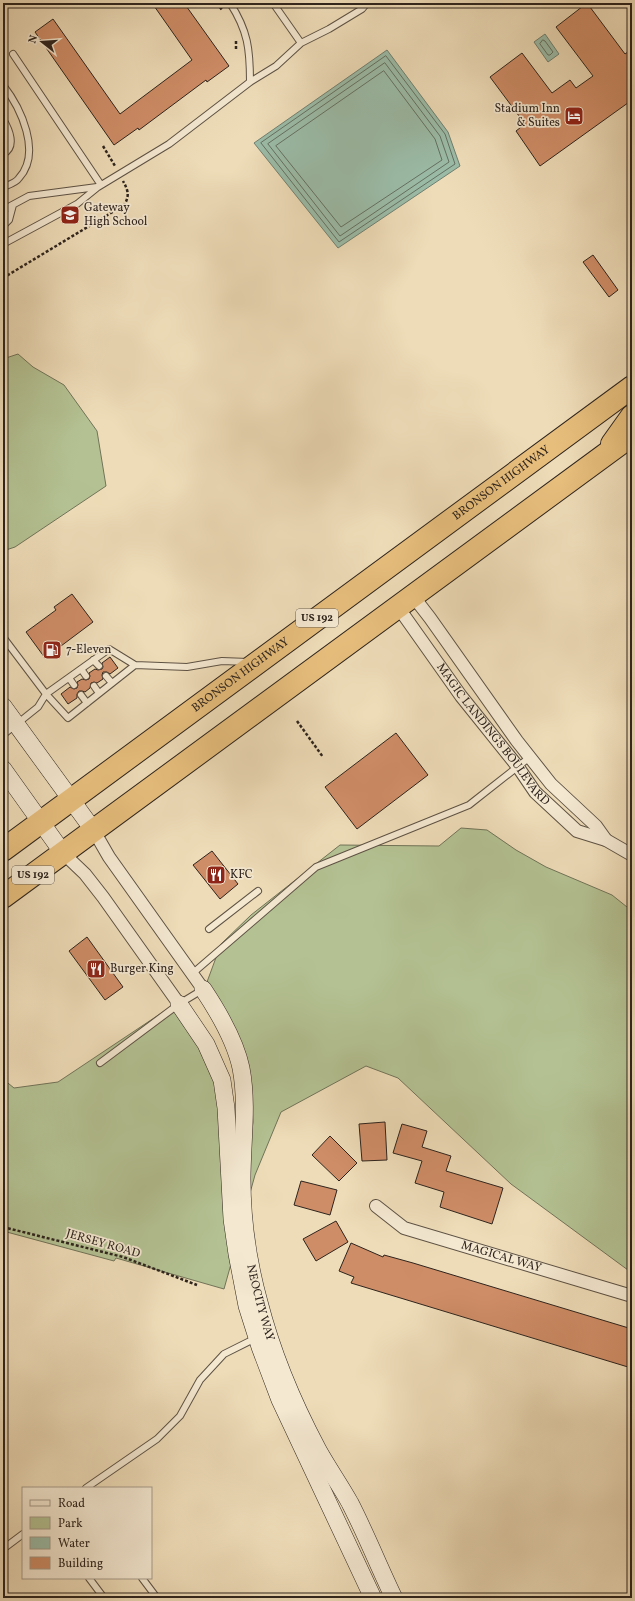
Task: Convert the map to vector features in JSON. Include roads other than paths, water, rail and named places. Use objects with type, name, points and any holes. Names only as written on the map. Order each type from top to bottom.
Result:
[{"type":"highway","name":"BRONSON HIGHWAY","points":[[3,850],[632,387]]},
{"type":"highway","points":[[603,456],[632,416]]},
{"type":"highway","name":"US 192","points":[[3,897],[632,435]]},
{"type":"street","name":"MAGIC LANDINGS BOULEVARD","points":[[405,601],[551,784],[596,826],[606,840]]},
{"type":"street","name":"MAGIC LANDINGS BOULEVARD","points":[[405,601],[461,696],[518,767],[535,792],[577,831],[606,840],[632,855]]},
{"type":"street","points":[[3,706],[72,799],[94,831],[109,857],[203,989]]},
{"type":"street","points":[[3,769],[63,853],[85,874],[103,897],[179,1004]]},
{"type":"street","name":"NEOCITY WAY","points":[[203,989],[223,1021],[241,1067],[244,1090],[245,1122],[242,1175],[243,1216],[262,1335],[280,1400],[373,1598]]},
{"type":"street","name":"NEOCITY WAY","points":[[179,1004],[206,1044],[222,1080],[226,1108],[232,1219],[243,1285],[262,1335],[318,1450],[350,1503],[394,1598]]},
{"type":"street","name":"MAGICAL WAY","points":[[376,1206],[404,1228],[632,1296]]},
{"type":"lane","points":[[230,3],[242,25],[249,49],[250,82]]},
{"type":"lane","points":[[273,3],[301,43]]},
{"type":"lane","points":[[3,244],[77,204],[100,186],[169,144],[250,82],[276,66],[301,43],[329,30],[362,9],[368,3]]},
{"type":"lane","points":[[13,54],[100,186]]},
{"type":"lane","points":[[3,85],[18,108],[27,131],[30,151],[25,171],[18,180],[3,187]]},
{"type":"lane","points":[[3,119],[11,136],[11,145],[3,154]]},
{"type":"lane","points":[[3,210],[29,196],[100,186]]},
{"type":"lane","points":[[3,226],[9,220],[13,205]]},
{"type":"lane","points":[[3,637],[46,694],[68,718],[135,665]]},
{"type":"lane","points":[[3,735],[38,707],[46,694],[109,649],[135,665],[187,667],[222,661],[258,662]]},
{"type":"lane","points":[[94,660],[99,666]]},
{"type":"lane","points":[[81,669],[86,676]]},
{"type":"lane","points":[[106,676],[112,683]]},
{"type":"lane","points":[[69,678],[74,685]]},
{"type":"lane","points":[[94,686],[99,693]]},
{"type":"lane","points":[[81,695],[87,702]]},
{"type":"lane","points":[[193,973],[316,867],[469,805],[530,757]]},
{"type":"lane","points":[[209,929],[258,891]]},
{"type":"lane","points":[[100,1063],[179,1004],[203,989]]},
{"type":"lane","points":[[87,1487],[157,1439],[180,1416],[200,1380],[224,1354],[262,1335]]},
{"type":"lane","points":[[3,1549],[22,1535]]},
{"type":"lane","points":[[90,1579],[104,1598]]},
{"type":"lane","points":[[143,1579],[157,1598]]},
{"type":"water","points":[[545,34],[559,54],[548,62],[534,42]]},
{"type":"water","points":[[387,50],[448,132],[460,166],[338,248],[254,143]]},
{"type":"place","name":"Stadium Inn & Suites","points":[[574,116]]},
{"type":"place","name":"Gateway High School","points":[[70,215]]},
{"type":"place","name":"7-Eleven","points":[[52,650]]},
{"type":"place","name":"KFC","points":[[216,875]]},
{"type":"place","name":"Burger King","points":[[96,969]]}]
